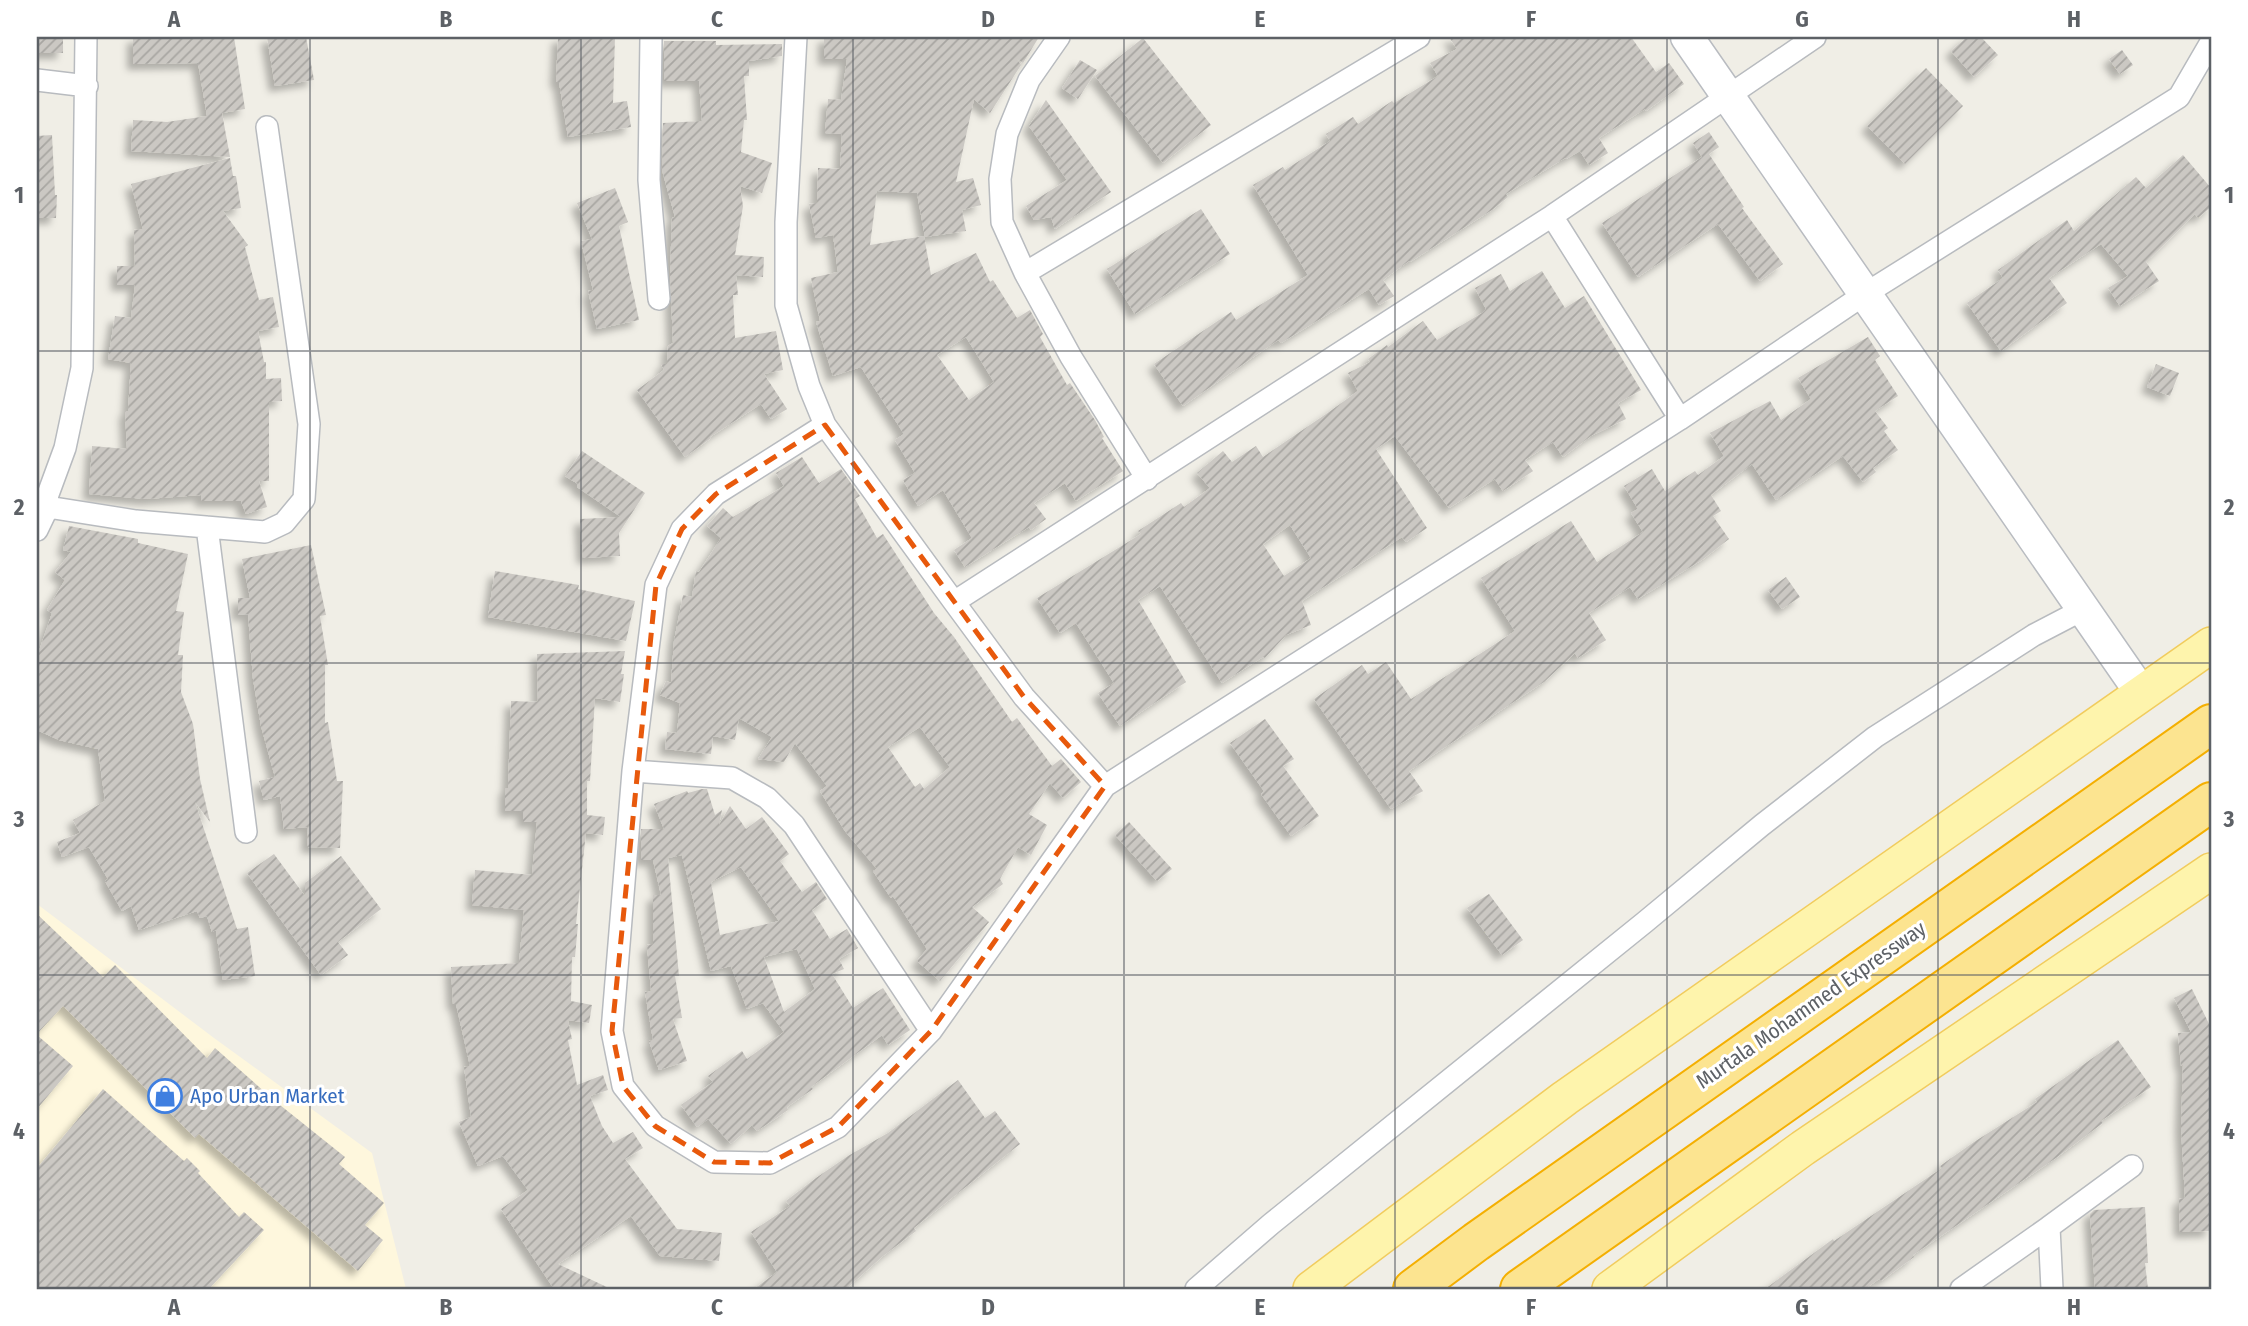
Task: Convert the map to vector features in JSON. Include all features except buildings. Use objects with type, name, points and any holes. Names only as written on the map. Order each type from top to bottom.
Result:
[{"type":"highway","name":"Murtala Mohammed Expressway","points":[[1413,1289],[2211,723]]},
{"type":"highway","points":[[1520,1289],[2211,803]]},
{"type":"main road","points":[[1311,1289],[1566,1098],[2211,645]]},
{"type":"main road","points":[[1610,1289],[1803,1148],[2211,871]]},
{"type":"street","points":[[37,530],[49,505],[47,497],[65,448],[82,368],[86,37]]},
{"type":"street","points":[[651,37],[649,180],[659,299]]},
{"type":"street","points":[[796,37],[786,222],[786,305],[809,386],[825,425],[1024,697],[1105,786]]},
{"type":"street","points":[[1059,37],[1028,80],[1007,134],[1000,179],[1002,222],[1025,273],[1071,357],[1147,479]]},
{"type":"street","points":[[1025,273],[1419,37]]},
{"type":"street","points":[[1687,37],[2142,694]]},
{"type":"street","points":[[954,602],[1552,216],[1815,37]]},
{"type":"street","points":[[825,425],[716,494],[682,529],[656,585],[633,771],[612,1031],[623,1086],[655,1126],[714,1162],[770,1163],[838,1127],[931,1031],[1105,786],[1680,419],[1865,293],[2179,97],[2211,42],[2211,37]]},
{"type":"street","points":[[37,80],[87,86]]},
{"type":"street","points":[[49,505],[136,521],[265,531],[284,523],[304,499],[309,424],[267,127]]},
{"type":"street","points":[[1552,216],[1680,419]]},
{"type":"street","points":[[207,527],[246,832]]},
{"type":"street","points":[[1196,1289],[1270,1224],[1762,825],[1875,737],[2034,635],[2082,610]]},
{"type":"street","points":[[633,771],[732,778],[767,798],[794,825],[931,1031]]},
{"type":"street","points":[[1961,1289],[2132,1166]]},
{"type":"street","points":[[2049,1227],[2052,1289]]},
{"type":"highlighted area","points":[[825,425],[1024,697],[1105,786],[931,1031],[838,1127],[770,1163],[714,1162],[655,1126],[623,1086],[612,1031],[656,585],[682,529],[716,494]]},
{"type":"shaded area","name":"Apo Urban Market","points":[[37,904],[372,1153],[406,1289],[37,1289]]},
{"type":"place","name":"Apo Urban Market","points":[[165,1096]]}]
